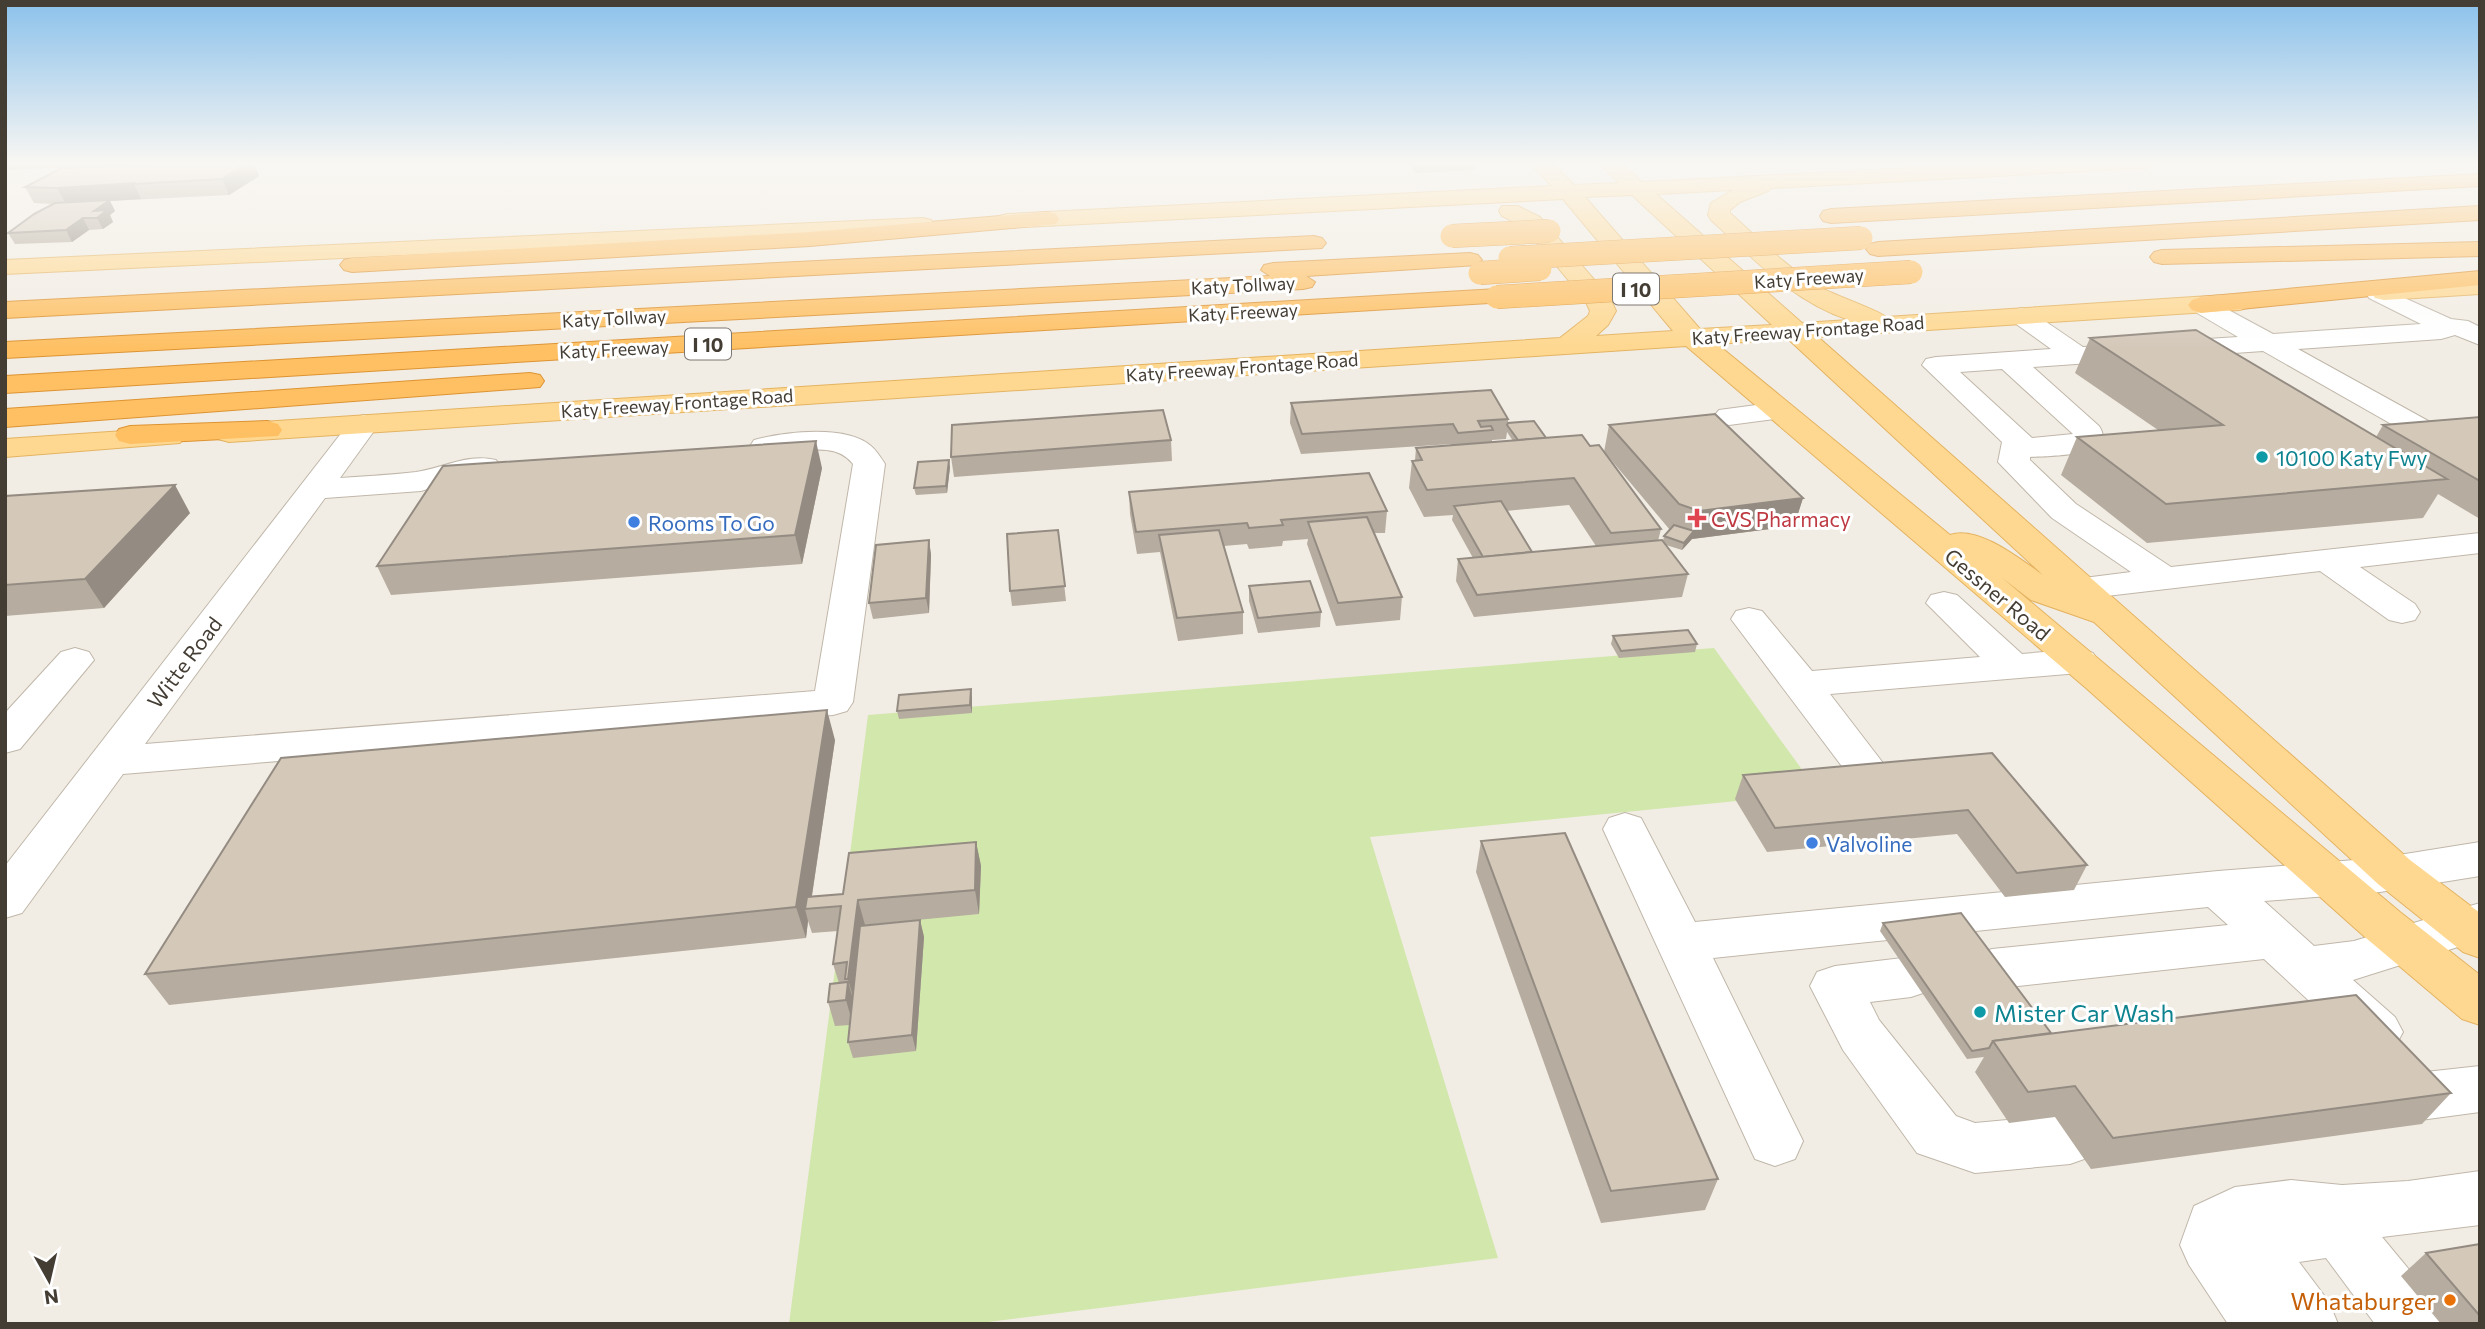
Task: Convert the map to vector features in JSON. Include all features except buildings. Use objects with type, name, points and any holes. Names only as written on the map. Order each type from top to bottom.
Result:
[{"type":"highway","points":[[5,283],[797,239],[985,224]]},
{"type":"highway","points":[[1424,238],[1675,224]]},
{"type":"highway","name":"Katy Tollway","points":[[1869,244],[2153,224]]},
{"type":"highway","name":"Katy Tollway","points":[[5,351],[1475,266],[2263,224]]},
{"type":"highway","points":[[2480,236],[2146,258],[2480,249]]},
{"type":"highway","points":[[5,310],[1341,242]]},
{"type":"highway","name":"Katy Tollway","points":[[5,336],[1475,266]]},
{"type":"highway","name":"Katy Freeway","points":[[5,385],[1938,270]]},
{"type":"highway","points":[[2201,305],[2480,278]]},
{"type":"highway","points":[[5,296],[386,290]]},
{"type":"highway","points":[[5,439],[265,415],[558,378],[1207,329],[1410,302]]},
{"type":"highway","points":[[5,418],[265,415]]},
{"type":"main road","points":[[5,267],[939,224]]},
{"type":"main road","points":[[1534,224],[1597,298],[1603,312],[1599,320],[1567,346]]},
{"type":"main road","name":"Gessner Road","points":[[1596,224],[1692,338],[2079,661],[2330,879],[2480,1004]]},
{"type":"main road","points":[[1679,224],[2394,872],[2474,928]]},
{"type":"main road","points":[[1730,224],[1806,292],[1833,307],[1895,324]]},
{"type":"main road","name":"Katy Freeway Frontage Road","points":[[5,448],[265,415],[364,424],[2480,287]]},
{"type":"main road","points":[[1931,538],[1956,540],[1975,548],[2044,592],[2115,620]]},
{"type":"street","points":[[2378,293],[2446,327],[2459,327],[2480,337]]},
{"type":"street","points":[[2201,305],[2412,424],[2459,436]]},
{"type":"street","points":[[2021,316],[2078,356]]},
{"type":"street","points":[[2164,579],[2064,511],[2014,462],[2018,440],[1936,365],[2441,331],[2446,327]]},
{"type":"street","points":[[2176,349],[2211,370]]},
{"type":"street","points":[[2009,360],[2088,432],[2088,439],[2076,444],[2016,449]]},
{"type":"street","points":[[1728,416],[1779,411]]},
{"type":"street","name":"Witte Road","points":[[5,900],[364,424]]},
{"type":"street","points":[[110,761],[833,702],[869,464],[864,454],[833,441],[737,448]]},
{"type":"street","points":[[315,489],[421,481],[462,469],[517,465]]},
{"type":"street","points":[[2081,588],[2480,543]]},
{"type":"street","points":[[2326,560],[2402,612]]},
{"type":"street","points":[[1944,603],[2012,666]]},
{"type":"street","points":[[1749,619],[1862,763]]},
{"type":"street","points":[[5,740],[75,660]]},
{"type":"street","points":[[1802,684],[2079,661]]},
{"type":"street","points":[[1625,829],[1775,1141]]},
{"type":"street","points":[[1681,942],[2330,879],[2443,867],[2480,859]]},
{"type":"street","points":[[2218,888],[2441,1094]]},
{"type":"street","points":[[1992,969],[2287,953],[2354,960],[2474,928]]},
{"type":"street","points":[[1820,929],[1822,955],[1861,1035],[1937,1135],[1975,1148],[2070,1139]]},
{"type":"street","points":[[1835,986],[1911,977]]},
{"type":"street","points":[[2266,1324],[2210,1245],[2215,1226],[2235,1214],[2291,1207],[2343,1212],[2408,1208],[2480,1198]]},
{"type":"street","points":[[2307,1324],[2263,1262],[2263,1250],[2274,1240],[2294,1234],[2321,1232],[2343,1212]]},
{"type":"street","points":[[2343,1212],[2347,1241],[2414,1324]]},
{"type":"green space","points":[[1714,648],[1819,793],[1370,837],[1498,1258],[972,1324],[789,1324],[868,715]]},
{"type":"place","name":"10100 Katy Fwy","points":[[2262,457]]},
{"type":"place","name":"CVS Pharmacy","points":[[1697,518]]},
{"type":"place","name":"Rooms To Go","points":[[634,522]]},
{"type":"place","name":"Valvoline","points":[[1812,843]]},
{"type":"place","name":"Mister Car Wash","points":[[1980,1012]]},
{"type":"place","name":"Whataburger","points":[[2450,1300]]}]
